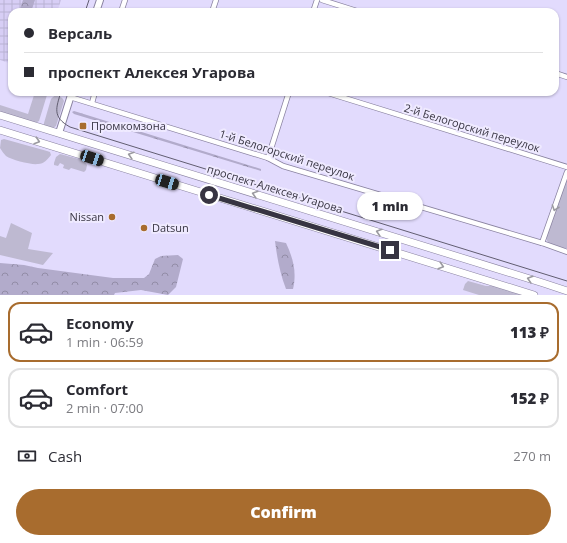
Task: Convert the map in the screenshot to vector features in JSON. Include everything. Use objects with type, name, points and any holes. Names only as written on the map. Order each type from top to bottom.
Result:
[{"type":"main road","points":[[56,147],[70,96]]},
{"type":"main road","name":"проспект Алексея Угарова","points":[[0,115],[567,291]]},
{"type":"main road","points":[[0,130],[534,295]]},
{"type":"street","points":[[322,0],[347,8]]},
{"type":"street","name":"1-й Белогорский переулок","points":[[76,96],[92,103],[268,158],[283,166],[542,243],[567,252]]},
{"type":"street","points":[[92,103],[94,96]]},
{"type":"street","points":[[268,158],[288,96]]},
{"type":"street","name":"2-й Белогорский переулок","points":[[339,96],[567,167]]},
{"type":"street","points":[[542,243],[567,172]]},
{"type":"shaded area","points":[[0,0],[61,0],[58,8],[8,8],[8,63],[0,60]]},
{"type":"shaded area","points":[[34,96],[47,96],[39,121],[35,123],[0,112],[0,105],[28,114]]},
{"type":"shaded area","points":[[58,96],[64,101],[56,126],[53,128],[44,125],[44,123],[51,99]]},
{"type":"shaded area","points":[[4,139],[50,152],[51,155],[46,161],[40,164],[31,164],[13,159],[6,156],[0,148],[1,140]]},
{"type":"shaded area","points":[[60,154],[83,160],[87,165],[86,170],[84,172],[71,168],[69,170],[63,168],[64,165],[60,163],[58,166],[54,165],[56,157]]},
{"type":"shaded area","points":[[567,178],[567,248],[563,249],[550,244],[547,241],[546,236]]},
{"type":"shaded area","points":[[11,223],[32,233],[28,249],[53,253],[43,265],[0,255],[0,236],[6,238]]},
{"type":"shaded area","points":[[468,281],[486,286],[495,286],[523,295],[479,295],[463,290]]},
{"type":"green space","points":[[23,0],[35,0],[32,8],[20,8]]},
{"type":"green space","points":[[74,111],[261,169],[261,171],[74,114],[72,112]]},
{"type":"green space","points":[[275,241],[286,243],[291,254],[295,277],[293,289],[286,289],[279,265]]},
{"type":"green space","points":[[178,255],[183,259],[176,287],[168,295],[141,290],[115,293],[114,295],[0,295],[0,263],[113,278],[144,278],[149,274],[155,259],[161,256]]},
{"type":"tram line","points":[[86,8],[89,0]]},
{"type":"tram line","points":[[60,96],[57,107],[58,116],[60,120],[70,127],[567,281]]},
{"type":"place","name":"Промкомзона","points":[[83,126]]},
{"type":"place","name":"Nissan","points":[[112,217]]},
{"type":"place","name":"Datsun","points":[[144,228]]},
{"type":"route","points":[[209,195],[390,250]]}]
